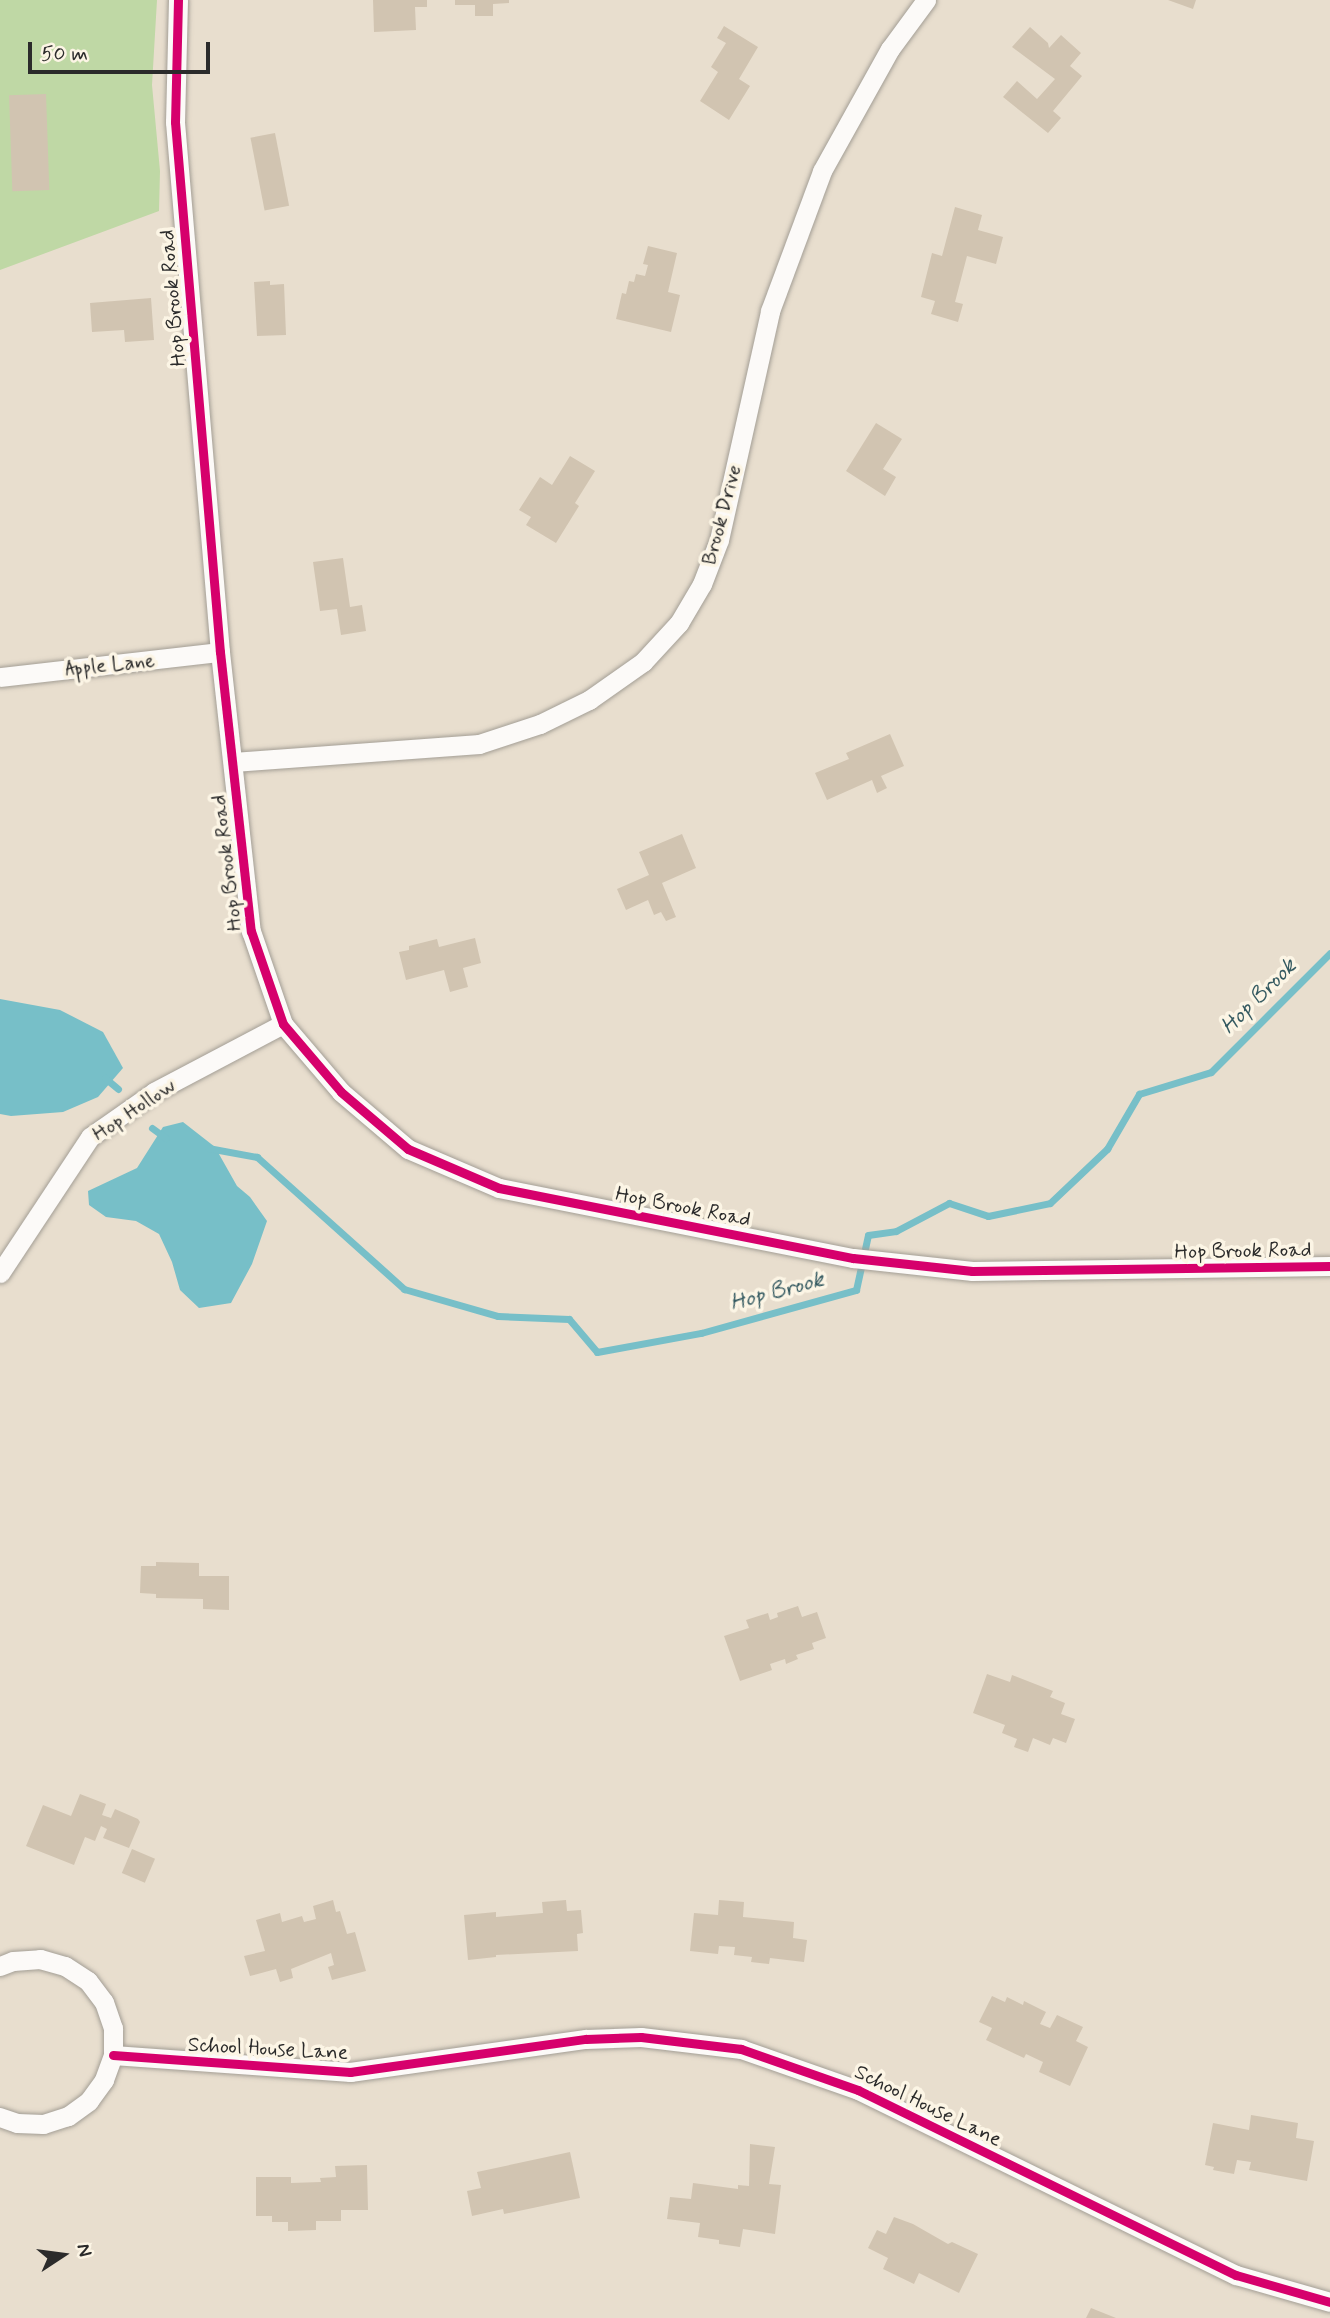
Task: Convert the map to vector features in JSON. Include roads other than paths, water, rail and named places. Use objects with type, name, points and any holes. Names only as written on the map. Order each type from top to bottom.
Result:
[{"type":"street","name":"Hop Brook Road","points":[[178,0],[175,122],[220,652],[251,931],[283,1024],[341,1092],[408,1149],[499,1188],[853,1258],[972,1271],[1330,1266]]},
{"type":"street","name":"Brook Drive","points":[[233,762],[479,744],[540,724],[589,700],[643,662],[679,623],[702,584],[719,540],[770,312],[822,171],[890,49],[926,0]]},
{"type":"street","name":"Apple Lane","points":[[0,677],[220,652]]},
{"type":"street","name":"Hop Hollow","points":[[0,1273],[90,1137],[154,1092],[283,1024]]},
{"type":"street","points":[[0,1966],[13,1961],[40,1959],[65,1966],[88,1981],[104,2003],[113,2028],[113,2055],[104,2080],[89,2101],[68,2116],[43,2124],[17,2123],[0,2117]]},
{"type":"street","name":"School House Lane","points":[[113,2055],[350,2072],[586,2039],[641,2037],[741,2049],[858,2090],[1236,2275],[1330,2302]]},
{"type":"water","points":[[0,999],[60,1010],[103,1032],[123,1068],[98,1097],[63,1112],[11,1116],[0,1114]]},
{"type":"water","points":[[183,1122],[215,1147],[237,1186],[250,1197],[267,1221],[252,1264],[231,1303],[199,1308],[180,1290],[172,1262],[159,1234],[136,1221],[106,1217],[89,1205],[88,1191],[137,1168],[163,1127]]},
{"type":"waterway","name":"Hop Brook","points":[[208,1148],[257,1157],[404,1289],[498,1316],[569,1319],[597,1352],[701,1333],[856,1290],[868,1235],[896,1231],[949,1203],[988,1216],[1050,1203],[1107,1149],[1139,1094],[1211,1072],[1330,953]]},
{"type":"waterway","name":"Hop Brook","points":[[105,1078],[118,1089]]},
{"type":"waterway","name":"Hop Brook","points":[[152,1128],[166,1138]]}]
